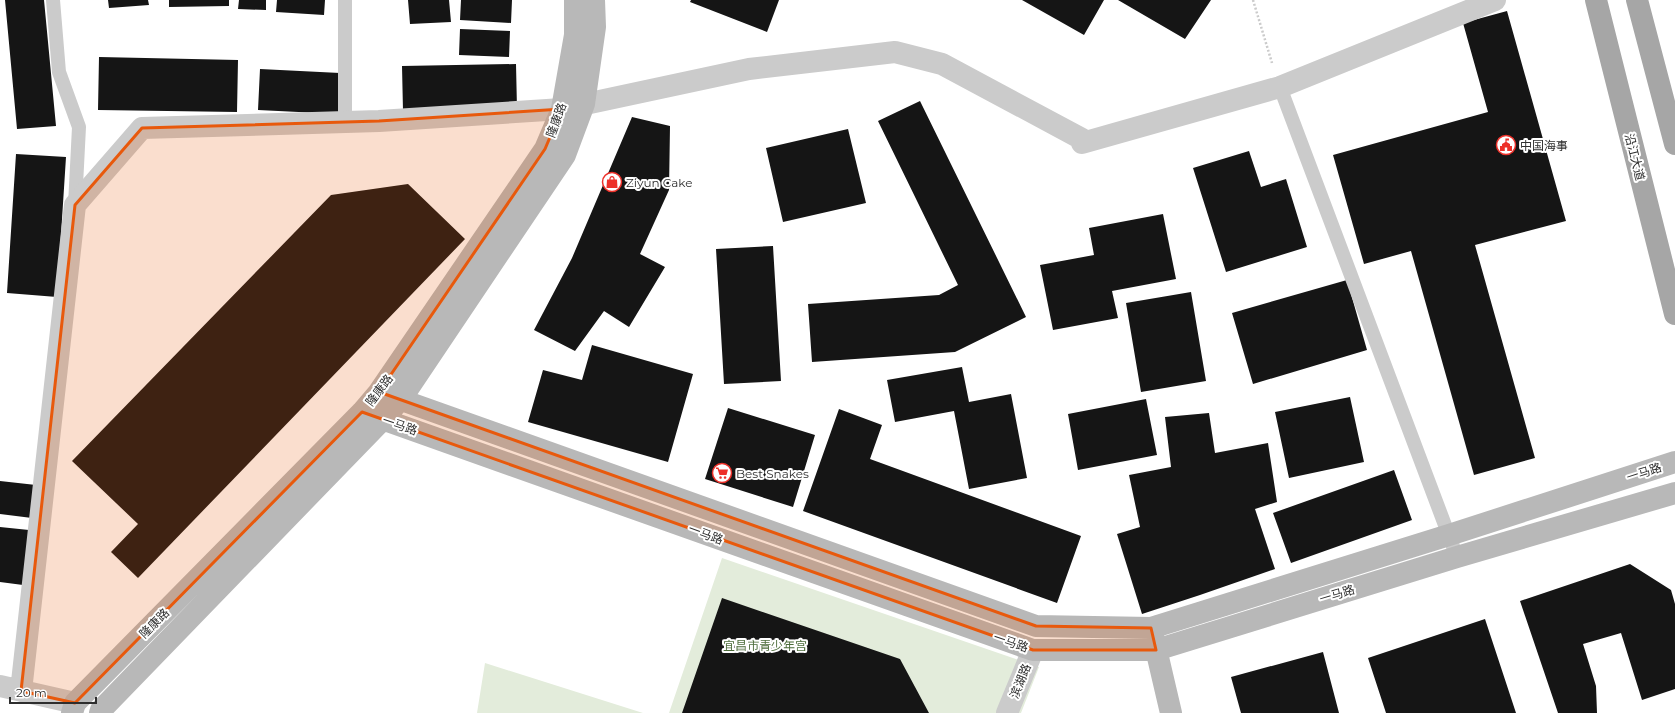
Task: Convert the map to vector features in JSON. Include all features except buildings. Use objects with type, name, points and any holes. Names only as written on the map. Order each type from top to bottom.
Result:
[{"type":"main road","name":"隆康路","points":[[74,708],[362,412],[379,392],[544,149],[562,109],[575,35],[575,0]]},
{"type":"main road","name":"隆康路","points":[[100,713],[101,710],[401,399],[565,155],[584,104],[595,27],[594,0]]},
{"type":"main road","name":"沿江大道","points":[[1596,0],[1675,314]]},
{"type":"main road","points":[[1636,0],[1675,144]]},
{"type":"main road","name":"一马路","points":[[379,392],[1036,626],[1151,628],[1449,535],[1675,462]]},
{"type":"main road","name":"一马路","points":[[362,412],[1033,650],[1156,650],[1457,557],[1675,493]]},
{"type":"main road","points":[[1151,628],[1171,713]]},
{"type":"street","points":[[21,691],[75,205],[142,128],[345,123],[562,109],[749,69],[895,52],[942,64],[1082,139],[1082,143],[1280,87],[1495,0]]},
{"type":"street","name":"滨湖路","points":[[1007,713],[1033,650]]},
{"type":"street","points":[[0,686],[74,708]]},
{"type":"lane","points":[[53,0],[59,72],[79,127],[75,205]]},
{"type":"lane","points":[[345,0],[345,123]]},
{"type":"lane","points":[[1280,87],[1457,557]]},
{"type":"path","points":[[1253,0],[1280,87]]},
{"type":"highlighted area","points":[[562,109],[545,149],[379,392],[1036,626],[1151,628],[1156,650],[1033,650],[362,412],[75,703],[21,691],[75,205],[142,128],[379,121]]},
{"type":"green space","name":"宜昌市青少年宫","points":[[722,558],[1039,667],[1021,713],[669,713]]},
{"type":"green space","points":[[485,663],[643,713],[477,713]]},
{"type":"place","name":"中国海事","points":[[1506,145]]},
{"type":"place","name":"Ziyun Cake","points":[[612,182]]},
{"type":"place","name":"Best Snakes","points":[[722,473]]}]
